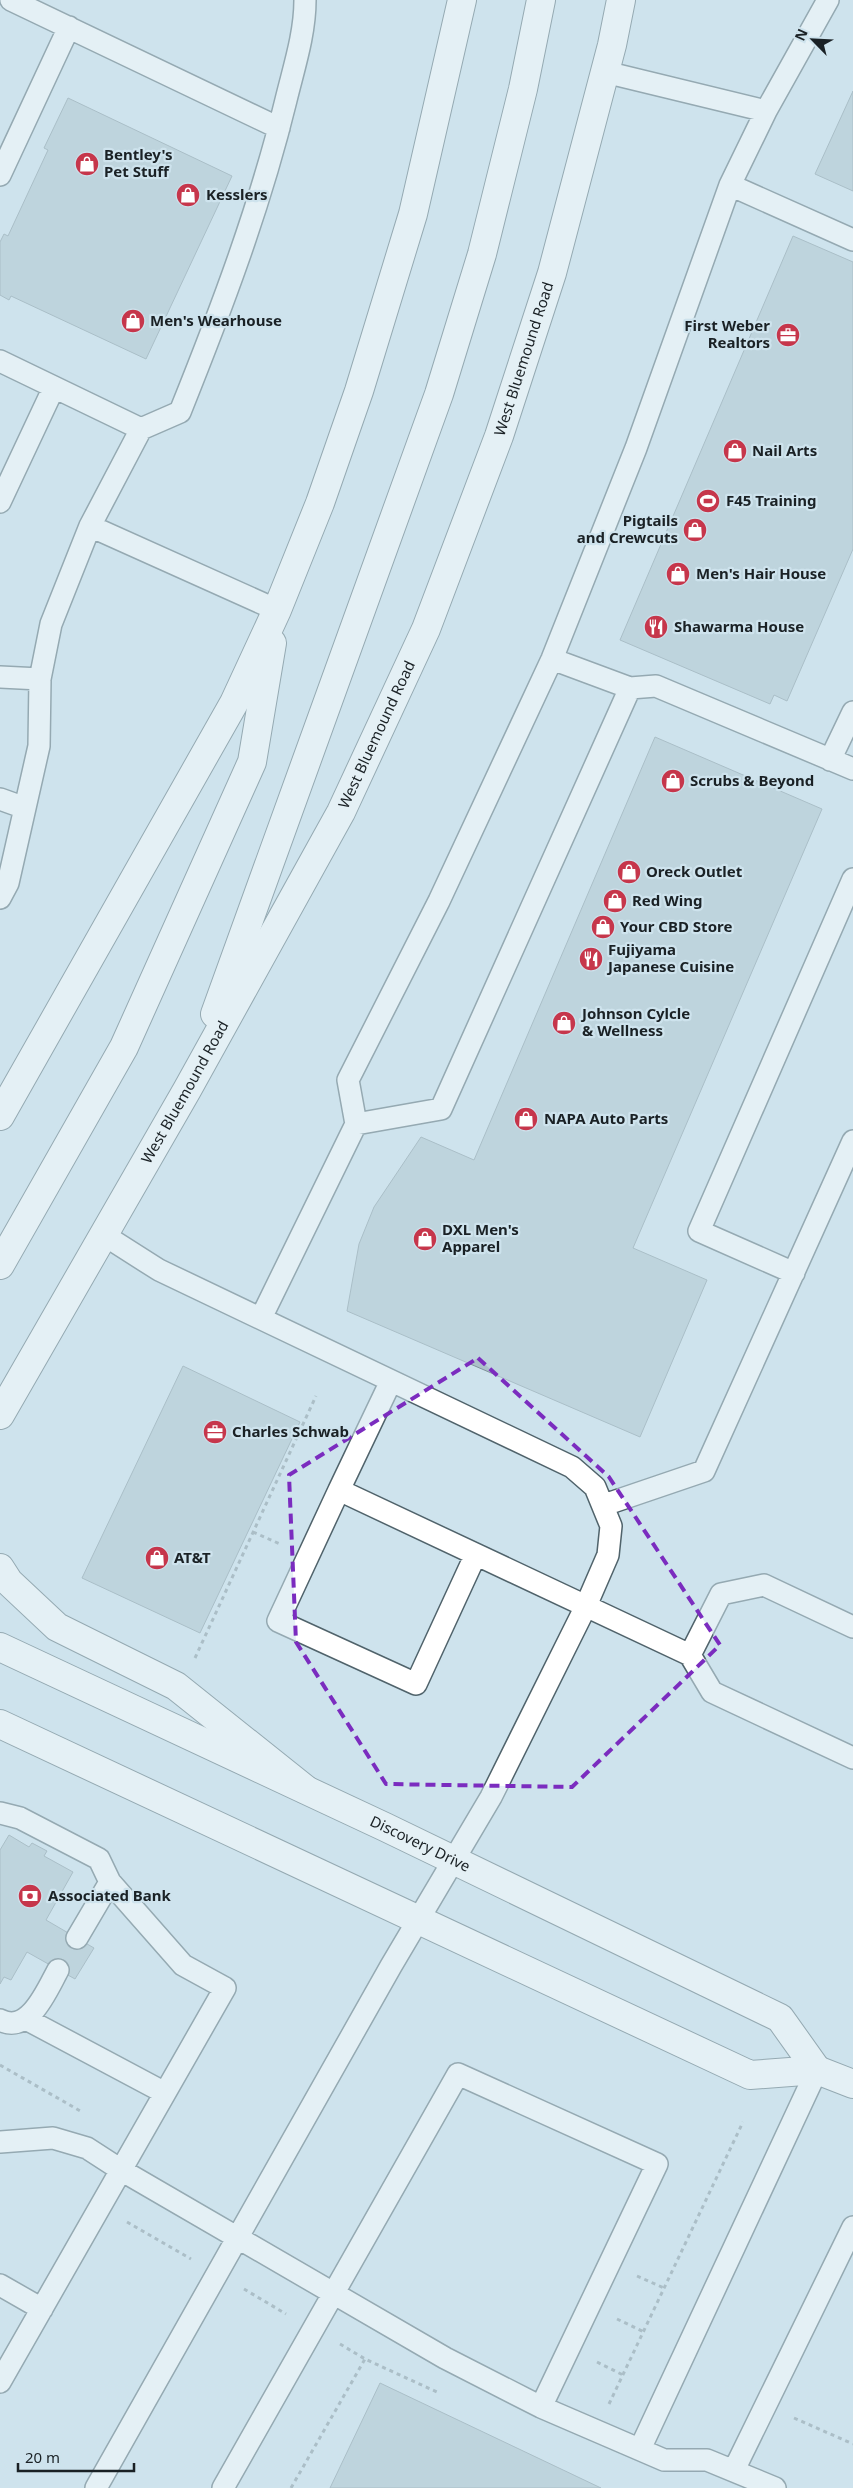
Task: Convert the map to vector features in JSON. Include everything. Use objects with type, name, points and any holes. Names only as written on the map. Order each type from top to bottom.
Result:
[{"type":"main road","points":[[0,1116],[234,703],[277,610],[320,503],[359,392],[413,214],[462,0]]},
{"type":"main road","points":[[187,1090],[438,394],[482,254],[523,89],[541,0]]},
{"type":"main road","name":"West Bluemound Road","points":[[0,1415],[187,1090],[341,812],[426,629],[499,436],[552,273],[605,72],[620,0]]},
{"type":"main road","points":[[0,1265],[124,1047],[252,762],[277,610]]},
{"type":"main road","points":[[0,1568],[9,1582],[57,1627],[176,1686],[305,1789]]},
{"type":"main road","name":"Discovery Drive","points":[[0,1648],[305,1789],[780,2018],[817,2070]]},
{"type":"main road","points":[[0,1724],[750,2075],[817,2070],[853,2084]]},
{"type":"lane","points":[[11,0],[279,128]]},
{"type":"lane","points":[[0,898],[8,883],[40,746],[40,679],[51,624],[90,526],[141,429],[180,412],[226,298],[279,128],[304,23],[305,0]]},
{"type":"lane","points":[[261,1318],[356,1124],[348,1080],[439,901],[552,659],[636,448],[730,185],[766,111],[828,0]]},
{"type":"lane","points":[[0,174],[68,27]]},
{"type":"lane","points":[[605,72],[766,111]]},
{"type":"lane","points":[[730,185],[853,240]]},
{"type":"lane","points":[[0,361],[141,429]]},
{"type":"lane","points":[[0,502],[54,387]]},
{"type":"lane","points":[[90,526],[277,610]]},
{"type":"lane","points":[[552,659],[630,688],[656,686],[853,769]]},
{"type":"lane","points":[[0,677],[40,679]]},
{"type":"lane","points":[[356,1124],[442,1110],[630,688]]},
{"type":"lane","points":[[830,760],[853,712]]},
{"type":"lane","points":[[0,799],[25,808]]},
{"type":"lane","points":[[794,1273],[699,1231],[853,879]]},
{"type":"lane","points":[[604,1505],[704,1471],[853,1142]]},
{"type":"lane","points":[[96,2488],[491,1797],[585,1608],[608,1555],[611,1526],[595,1487],[572,1467],[159,1270],[104,1235]]},
{"type":"lane","points":[[391,1381],[338,1490],[278,1621],[416,1684],[475,1556]]},
{"type":"lane","points":[[338,1490],[690,1656],[712,1692],[853,1758]]},
{"type":"lane","points":[[690,1656],[721,1594],[764,1584],[853,1627]]},
{"type":"lane","points":[[0,1813],[20,1818],[99,1859],[110,1882],[183,1965],[225,1988],[0,2382]]},
{"type":"lane","points":[[77,1938],[110,1882]]},
{"type":"lane","points":[[0,2020],[17,2024],[26,2019],[58,1970]]},
{"type":"lane","points":[[26,2019],[165,2094]]},
{"type":"lane","points":[[640,2449],[817,2070]]},
{"type":"lane","points":[[223,2488],[458,2074],[657,2164],[541,2406]]},
{"type":"lane","points":[[0,2142],[53,2138],[88,2148],[121,2170],[333,2295],[445,2358],[541,2406],[664,2460],[707,2460],[775,2488]]},
{"type":"lane","points":[[734,2470],[853,2227]]},
{"type":"lane","points":[[0,2285],[42,2309]]},
{"type":"path","points":[[193,1663],[316,1396]]},
{"type":"path","points":[[291,2488],[365,2359]]},
{"type":"path","points":[[766,2405],[853,2444]]},
{"type":"highlighted area","points":[[478,1358],[609,1477],[720,1645],[572,1787],[386,1784],[296,1642],[289,1475]]},
{"type":"building","points":[[853,91],[853,191],[815,174]]},
{"type":"building","points":[[68,98],[232,176],[146,359],[11,296],[9,300],[0,295],[0,242],[4,234],[8,236],[48,150],[44,148]]},
{"type":"building","points":[[793,236],[853,262],[853,549],[787,701],[774,695],[770,704],[620,640]]},
{"type":"building","points":[[655,737],[822,809],[633,1248],[707,1280],[640,1437],[347,1311],[359,1244],[374,1207],[421,1137],[474,1160]]},
{"type":"building","points":[[183,1366],[300,1422],[200,1633],[82,1578]]},
{"type":"building","name":"Associated Bank","points":[[9,1835],[29,1847],[32,1843],[47,1851],[44,1856],[73,1872],[46,1920],[94,1948],[75,1979],[27,1952],[11,1980],[4,1977],[0,1984],[0,1850]]},
{"type":"building","points":[[380,2383],[601,2488],[330,2488]]},
{"type":"place","name":"Bentley's Pet Stuff","points":[[87,164]]},
{"type":"place","name":"Kesslers","points":[[188,195]]},
{"type":"place","name":"Men's Wearhouse","points":[[133,321]]},
{"type":"place","name":"First Weber Realtors","points":[[788,335]]},
{"type":"place","name":"Nail Arts","points":[[735,451]]},
{"type":"place","name":"F45 Training","points":[[708,501]]},
{"type":"place","name":"Pigtails and Crewcuts","points":[[695,530]]},
{"type":"place","name":"Men's Hair House","points":[[678,574]]},
{"type":"place","name":"Shawarma House","points":[[656,627]]},
{"type":"place","name":"Scrubs & Beyond","points":[[673,781]]},
{"type":"place","name":"Oreck Outlet","points":[[629,872]]},
{"type":"place","name":"Red Wing","points":[[615,901]]},
{"type":"place","name":"Your CBD Store","points":[[603,927]]},
{"type":"place","name":"Fujiyama Japanese Cuisine","points":[[591,959]]},
{"type":"place","name":"Johnson Cylcle & Wellness","points":[[564,1023]]},
{"type":"place","name":"NAPA Auto Parts","points":[[526,1119]]},
{"type":"place","name":"DXL Men's Apparel","points":[[425,1239]]},
{"type":"place","name":"Charles Schwab","points":[[215,1432]]},
{"type":"place","name":"AT&T","points":[[157,1558]]},
{"type":"place","name":"Associated Bank","points":[[30,1896]]}]
